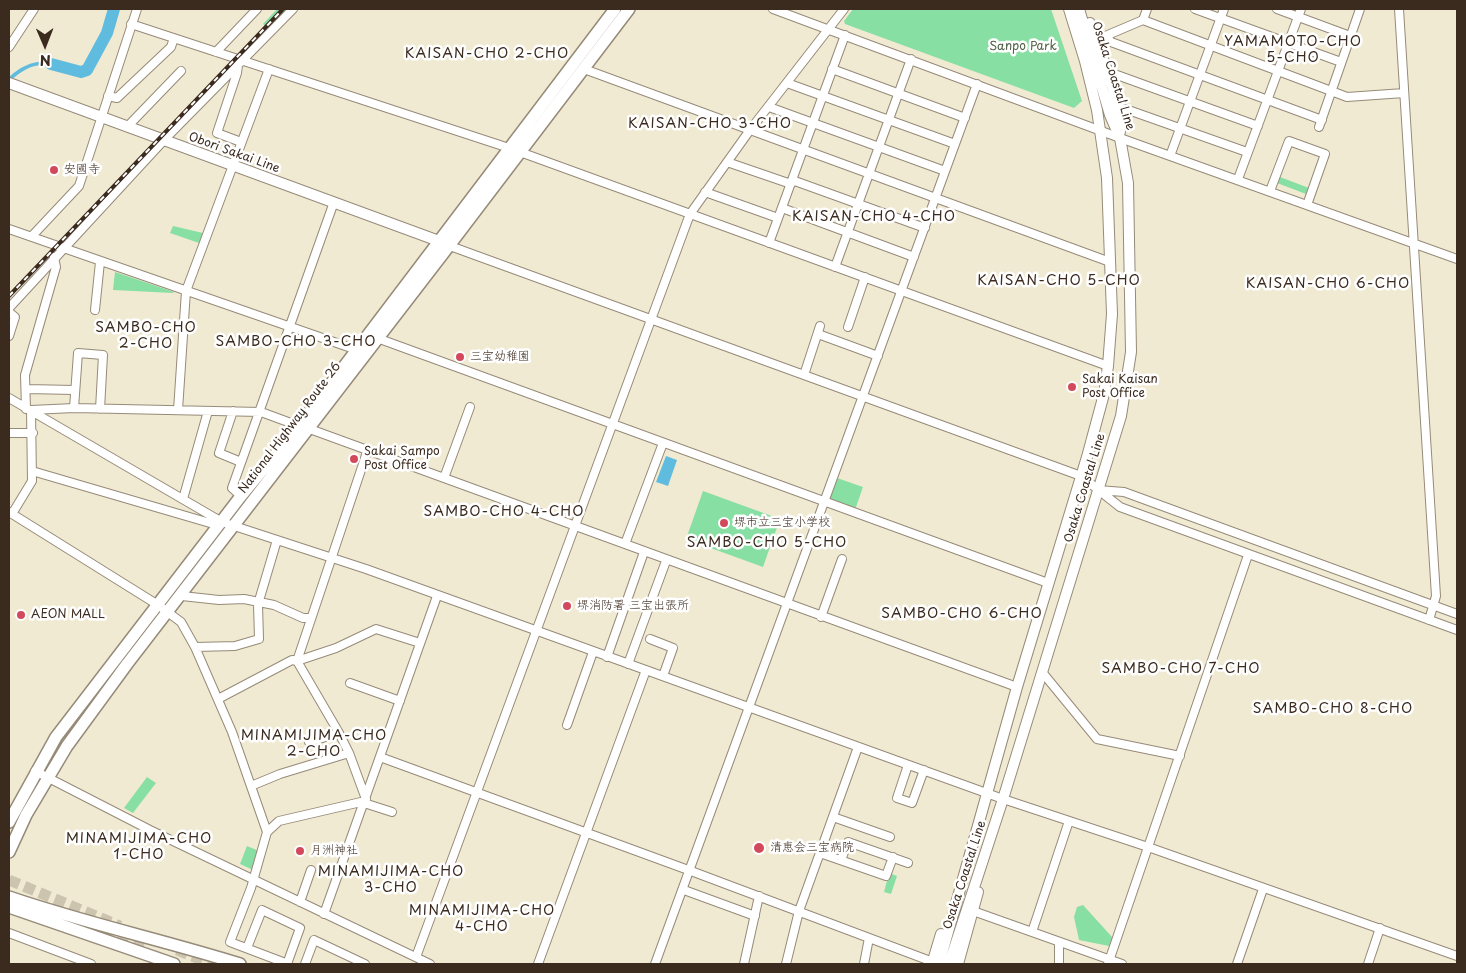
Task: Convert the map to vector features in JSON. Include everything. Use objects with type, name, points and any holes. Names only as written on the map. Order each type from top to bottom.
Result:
[{"type":"highway","name":"National Highway Route 26","points":[[9,822],[35,771],[56,737],[158,605],[227,525],[303,427],[437,241],[615,9]]},
{"type":"highway","name":"National Highway Route 26","points":[[9,852],[47,778],[73,738],[182,596],[227,525],[242,496],[303,427],[377,338],[450,246],[629,9]]},
{"type":"highway","points":[[9,897],[66,917],[191,949],[240,964]]},
{"type":"highway","points":[[9,907],[174,964]]},
{"type":"main road","points":[[1061,9],[1094,97]]},
{"type":"main road","name":"Osaka Coastal Line","points":[[935,963],[988,793],[1017,687],[1081,476],[1104,394],[1108,366],[1112,314],[1108,178],[1094,97],[1069,9]]},
{"type":"main road","name":"Osaka Coastal Line","points":[[949,964],[1003,799],[1121,416],[1131,352],[1128,183],[1120,138],[1110,115],[1078,9]]},
{"type":"main road","points":[[1085,9],[1101,38],[1117,106],[1120,138]]},
{"type":"main road","name":"Obori Sakai Line","points":[[11,84],[450,246]]},
{"type":"main road","points":[[958,964],[1003,799]]},
{"type":"street","points":[[9,47],[34,9]]},
{"type":"street","points":[[32,236],[79,186],[137,9]]},
{"type":"street","points":[[216,52],[257,9]]},
{"type":"street","points":[[9,308],[54,257],[164,140],[293,9]]},
{"type":"street","points":[[773,9],[845,34],[1100,131],[1457,259]]},
{"type":"street","points":[[416,957],[475,791],[690,214],[750,130],[844,9]]},
{"type":"street","points":[[1143,20],[1147,9]]},
{"type":"street","points":[[1194,9],[1341,62]]},
{"type":"street","points":[[1170,156],[1224,9]]},
{"type":"street","points":[[1277,9],[1299,12],[1350,36]]},
{"type":"street","points":[[1101,38],[1267,99],[1321,123],[1359,9]]},
{"type":"street","points":[[1398,9],[1435,586],[1434,606],[1429,620]]},
{"type":"street","points":[[1238,179],[1299,12]]},
{"type":"street","points":[[1101,38],[1143,20],[1347,97],[1404,93]]},
{"type":"street","points":[[131,24],[216,52],[240,63],[269,69],[509,148],[1108,366]]},
{"type":"street","points":[[769,243],[845,34]]},
{"type":"street","points":[[108,96],[117,98],[171,47],[174,38]]},
{"type":"street","points":[[835,267],[911,59]]},
{"type":"street","points":[[240,63],[217,133],[241,142]]},
{"type":"street","points":[[178,410],[186,291],[269,69]]},
{"type":"street","points":[[584,69],[1110,262]]},
{"type":"street","points":[[832,69],[965,118]]},
{"type":"street","points":[[127,127],[181,71]]},
{"type":"street","points":[[1109,75],[1117,75],[1258,126]]},
{"type":"street","points":[[787,83],[955,144]]},
{"type":"street","points":[[656,964],[977,84]]},
{"type":"street","points":[[1117,106],[1248,152]]},
{"type":"street","points":[[769,107],[945,171]]},
{"type":"street","points":[[1270,191],[1289,141],[1316,150],[1325,154],[1307,205]]},
{"type":"street","points":[[727,162],[858,204],[924,228]]},
{"type":"street","points":[[705,192],[778,218]]},
{"type":"street","points":[[242,496],[232,488],[334,202]]},
{"type":"street","points":[[782,208],[914,257]]},
{"type":"street","points":[[9,230],[32,236],[62,249],[357,350]]},
{"type":"street","points":[[450,246],[1081,476],[1120,507],[1457,630]]},
{"type":"street","points":[[54,257],[56,267],[25,375],[28,410],[33,433],[32,481],[10,513],[169,611],[181,622],[195,647],[218,699],[267,832]]},
{"type":"street","points":[[95,310],[100,262]]},
{"type":"street","points":[[848,327],[865,278]]},
{"type":"street","points":[[9,312],[16,317],[9,336]]},
{"type":"street","points":[[804,374],[819,330],[878,356]]},
{"type":"street","points":[[377,338],[1048,583]]},
{"type":"street","points":[[74,408],[78,353],[103,355],[100,408]]},
{"type":"street","points":[[26,389],[75,390]]},
{"type":"street","points":[[9,398],[227,525]]},
{"type":"street","points":[[444,478],[463,438],[470,407]]},
{"type":"street","points":[[28,410],[100,408],[260,412],[368,449],[666,561],[1017,687]]},
{"type":"street","points":[[183,499],[208,411]]},
{"type":"street","points":[[233,411],[219,454],[241,462]]},
{"type":"street","points":[[9,433],[33,433]]},
{"type":"street","points":[[625,544],[663,443]]},
{"type":"street","points":[[365,801],[349,753],[297,662],[310,618],[368,449]]},
{"type":"street","points":[[32,471],[210,523],[227,525],[331,557],[1003,799],[1148,847],[1457,956]]},
{"type":"street","points":[[1098,490],[1124,492],[1457,614]]},
{"type":"street","points":[[195,647],[235,646],[259,639],[258,604],[277,540]]},
{"type":"street","points":[[607,656],[644,552]]},
{"type":"street","points":[[1108,962],[1248,555]]},
{"type":"street","points":[[821,617],[842,559]]},
{"type":"street","points":[[628,664],[666,561]]},
{"type":"street","points":[[182,596],[219,600],[244,599],[258,604],[274,605],[303,618],[310,618]]},
{"type":"street","points":[[324,914],[437,596]]},
{"type":"street","points":[[218,699],[292,660],[297,662],[336,648],[376,629],[420,643]]},
{"type":"street","points":[[650,640],[673,648],[663,676]]},
{"type":"street","points":[[567,725],[582,696],[593,652]]},
{"type":"street","points":[[538,964],[646,670]]},
{"type":"street","points":[[1042,672],[1096,739],[1180,756]]},
{"type":"street","points":[[350,682],[400,701]]},
{"type":"street","points":[[309,742],[339,733]]},
{"type":"street","points":[[786,964],[799,911],[858,747]]},
{"type":"street","points":[[251,786],[280,774],[349,753]]},
{"type":"street","points":[[380,757],[691,870],[935,963]]},
{"type":"street","points":[[908,765],[897,798],[912,803],[924,770]]},
{"type":"street","points":[[35,771],[324,914],[430,964]]},
{"type":"street","points":[[247,948],[262,910],[300,928],[288,964],[230,942],[254,879],[267,832],[279,821],[365,801],[392,812]]},
{"type":"street","points":[[833,817],[890,836]]},
{"type":"street","points":[[1032,932],[1069,821]]},
{"type":"street","points":[[841,860],[848,842],[908,863]]},
{"type":"street","points":[[820,853],[886,876],[893,857]]},
{"type":"street","points":[[300,902],[312,870]]},
{"type":"street","points":[[1237,964],[1263,889]]},
{"type":"street","points":[[684,890],[755,916]]},
{"type":"street","points":[[744,964],[759,896]]},
{"type":"street","points":[[973,911],[1108,962],[1122,964]]},
{"type":"street","points":[[1368,964],[1380,928]]},
{"type":"street","points":[[9,933],[91,964]]},
{"type":"street","points":[[864,964],[869,938]]},
{"type":"street","points":[[305,964],[314,940],[365,964]]},
{"type":"street","points":[[1059,942],[1059,964]]},
{"type":"green space","points":[[277,9],[288,9],[268,29],[263,24]]},
{"type":"green space","name":"Sanpo Park","points":[[853,9],[1051,9],[1082,101],[1074,108],[845,24],[844,21]]},
{"type":"green space","points":[[1280,177],[1309,188],[1306,194],[1277,183]]},
{"type":"green space","points":[[173,226],[203,233],[199,243],[170,233]]},
{"type":"green space","points":[[115,272],[174,292],[113,290]]},
{"type":"green space","points":[[837,478],[863,487],[855,510],[831,501],[830,498]]},
{"type":"green space","points":[[703,491],[780,519],[763,567],[686,539]]},
{"type":"green space","points":[[147,777],[156,783],[133,813],[124,808]]},
{"type":"green space","points":[[247,846],[259,851],[253,870],[240,864]]},
{"type":"green space","points":[[889,873],[897,876],[891,894],[884,892]]},
{"type":"green space","points":[[1083,905],[1113,938],[1109,946],[1079,940],[1074,917],[1077,907]]},
{"type":"water","points":[[46,61],[68,67],[66,70],[41,65],[35,66],[23,71],[9,82],[9,77],[17,70],[30,64]]},
{"type":"water","points":[[666,456],[677,460],[668,486],[656,482]]},
{"type":"waterway","points":[[51,64],[81,72],[87,70],[107,33],[114,9]]},
{"type":"tunnel","points":[[9,880],[120,926]]},
{"type":"tunnel","points":[[87,925],[144,949]]},
{"type":"tunnel","points":[[177,950],[212,964]]},
{"type":"railway","points":[[9,296],[283,9]]},
{"type":"place","name":"安國寺","points":[[54,170]]},
{"type":"place","name":"三宝幼稚園","points":[[460,357]]},
{"type":"place","name":"Sakai Kaisan Post Office","points":[[1072,387]]},
{"type":"place","name":"Sakai Sampo Post Office","points":[[354,459]]},
{"type":"place","name":"堺市立三宝小学校","points":[[724,523]]},
{"type":"place","name":"堺消防署 三宝出張所","points":[[567,606]]},
{"type":"place","name":"AEON MALL","points":[[21,615]]},
{"type":"place","name":"清恵会三宝病院","points":[[759,848]]},
{"type":"place","name":"月洲神社","points":[[300,851]]},
{"type":"district","name":"YAMAMOTO-CHO 5-CHO","points":[[1293,50]]},
{"type":"district","name":"KAISAN-CHO 2-CHO","points":[[487,54]]},
{"type":"district","name":"KAISAN-CHO 3-CHO","points":[[710,124]]},
{"type":"district","name":"KAISAN-CHO 4-CHO","points":[[874,217]]},
{"type":"district","name":"KAISAN-CHO 5-CHO","points":[[1059,281]]},
{"type":"district","name":"KAISAN-CHO 6-CHO","points":[[1328,284]]},
{"type":"district","name":"SAMBO-CHO 2-CHO","points":[[146,336]]},
{"type":"district","name":"SAMBO-CHO 3-CHO","points":[[296,342]]},
{"type":"district","name":"SAMBO-CHO 4-CHO","points":[[504,512]]},
{"type":"district","name":"SAMBO-CHO 5-CHO","points":[[767,543]]},
{"type":"district","name":"SAMBO-CHO 6-CHO","points":[[962,614]]},
{"type":"district","name":"SAMBO-CHO 7-CHO","points":[[1181,669]]},
{"type":"district","name":"SAMBO-CHO 8-CHO","points":[[1333,709]]},
{"type":"district","name":"MINAMIJIMA-CHO 2-CHO","points":[[314,744]]},
{"type":"district","name":"MINAMIJIMA-CHO 1-CHO","points":[[139,848]]},
{"type":"district","name":"MINAMIJIMA-CHO 3-CHO","points":[[391,880]]},
{"type":"district","name":"MINAMIJIMA-CHO 4-CHO","points":[[482,920]]}]
